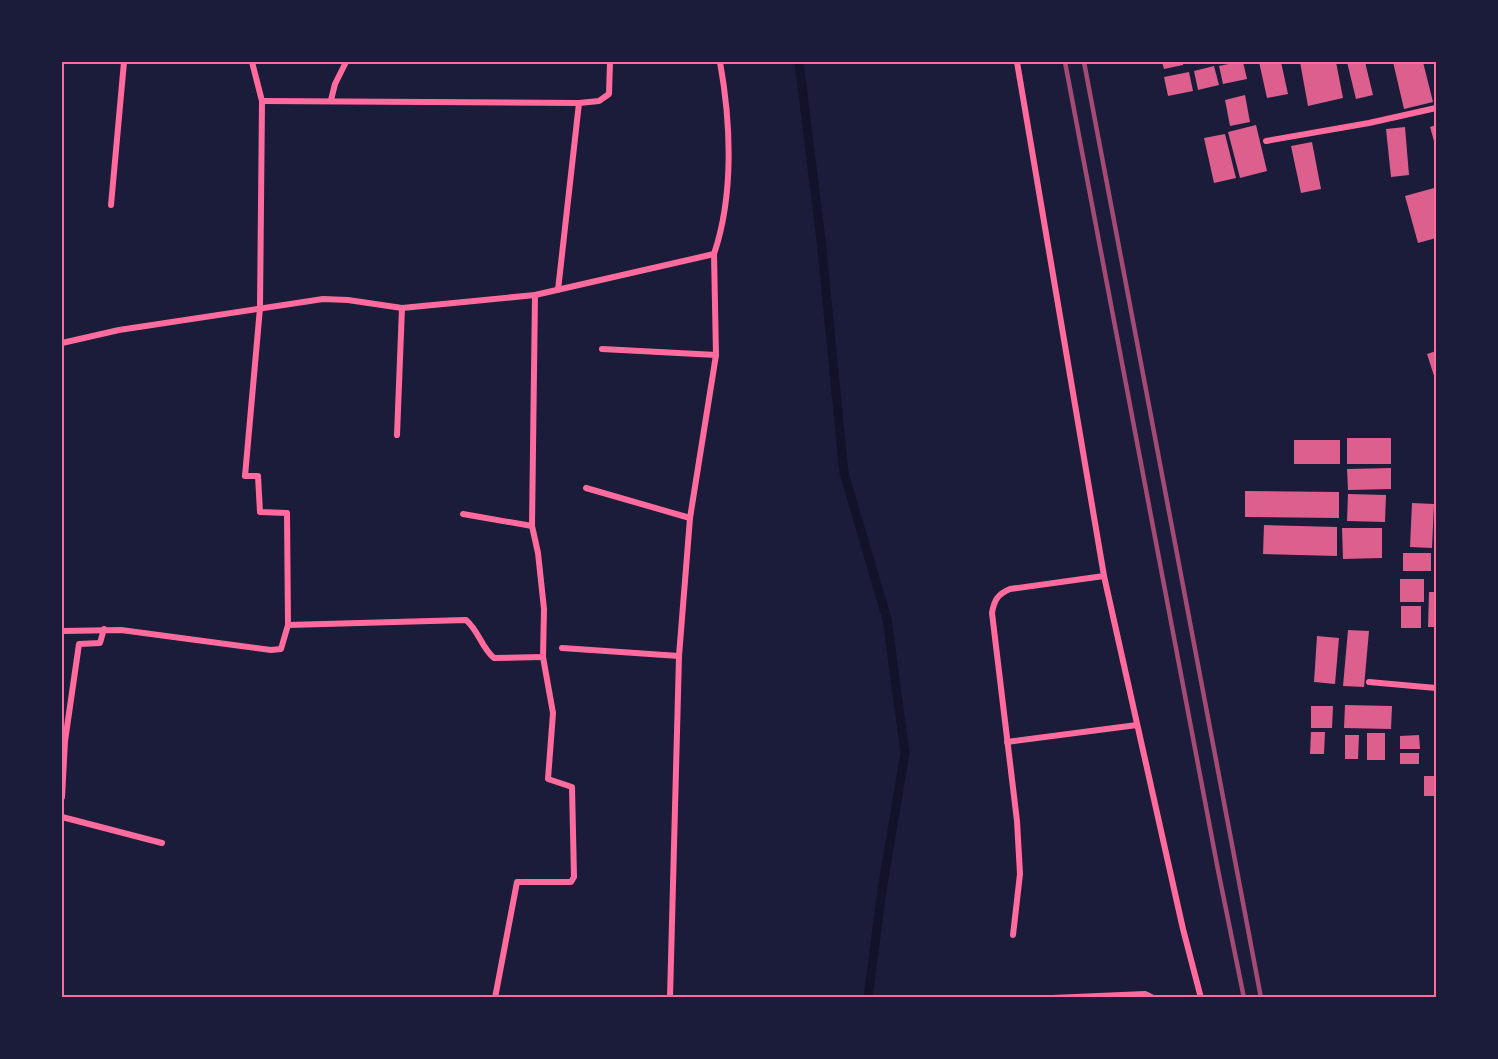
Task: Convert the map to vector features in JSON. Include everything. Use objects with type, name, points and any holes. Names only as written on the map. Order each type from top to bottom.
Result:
[{"type":"street","points":[[111,205],[124,62]]},
{"type":"street","points":[[62,631],[91,632],[104,629],[271,650],[281,649],[288,625],[287,513],[260,512],[258,476],[245,476],[260,308],[262,101],[252,62]]},
{"type":"street","points":[[331,100],[335,84],[346,62]]},
{"type":"street","points":[[262,101],[579,103],[599,101],[609,94],[610,62]]},
{"type":"street","points":[[670,998],[680,656],[690,518],[716,355],[714,254],[722,230],[727,200],[728,163],[720,62]]},
{"type":"street","points":[[1017,62],[1104,576],[1183,929],[1201,998]]},
{"type":"street","points":[[558,290],[579,103]]},
{"type":"street","points":[[1266,141],[1369,123],[1437,108]]},
{"type":"street","points":[[62,343],[119,330],[323,299],[348,300],[402,308],[535,295],[714,254]]},
{"type":"street","points":[[495,998],[517,882],[571,882],[574,877],[572,787],[548,779],[553,713],[543,657],[544,609],[538,553],[532,526],[535,295]]},
{"type":"street","points":[[397,435],[402,308]]},
{"type":"street","points":[[602,349],[716,355]]},
{"type":"street","points":[[586,488],[690,518]]},
{"type":"street","points":[[463,514],[532,526]]},
{"type":"street","points":[[1013,935],[1020,873],[1017,822],[992,613],[994,602],[1000,594],[1011,589],[1104,576]]},
{"type":"street","points":[[288,625],[466,620],[476,628],[485,650],[494,658],[543,657]]},
{"type":"street","points":[[62,797],[65,741],[79,644],[100,643],[104,629]]},
{"type":"street","points":[[562,648],[680,656]]},
{"type":"street","points":[[1370,682],[1437,688]]},
{"type":"street","points":[[1007,742],[1137,725]]},
{"type":"street","points":[[62,818],[162,843]]},
{"type":"street","points":[[1052,998],[1145,994],[1153,998]]},
{"type":"building","points":[[1162,62],[1183,62],[1183,65],[1164,69]]},
{"type":"building","points":[[1243,62],[1247,79],[1223,84],[1219,66]]},
{"type":"building","points":[[1259,62],[1281,62],[1288,94],[1267,98]]},
{"type":"building","points":[[1300,62],[1336,62],[1343,98],[1308,106]]},
{"type":"building","points":[[1347,62],[1365,62],[1373,95],[1356,99]]},
{"type":"building","points":[[1393,62],[1423,62],[1433,102],[1404,109]]},
{"type":"building","points":[[1214,66],[1219,85],[1198,90],[1194,71]]},
{"type":"building","points":[[1189,72],[1193,91],[1168,96],[1164,77]]},
{"type":"building","points":[[1245,95],[1250,122],[1230,126],[1225,100]]},
{"type":"building","points":[[1256,125],[1267,171],[1240,178],[1228,132]]},
{"type":"building","points":[[1436,125],[1436,148],[1430,127]]},
{"type":"building","points":[[1405,127],[1409,175],[1391,177],[1386,129]]},
{"type":"building","points":[[1225,134],[1236,178],[1214,183],[1204,138]]},
{"type":"building","points":[[1312,142],[1321,189],[1301,193],[1291,146]]},
{"type":"building","points":[[1434,188],[1436,238],[1418,243],[1405,196]]},
{"type":"building","points":[[1436,351],[1436,382],[1427,354]]},
{"type":"building","points":[[1347,438],[1391,438],[1391,464],[1347,464]]},
{"type":"building","points":[[1294,440],[1340,440],[1340,464],[1294,464]]},
{"type":"building","points":[[1391,468],[1391,489],[1348,490],[1347,469]]},
{"type":"building","points":[[1245,491],[1339,492],[1339,518],[1245,517]]},
{"type":"building","points":[[1348,494],[1386,495],[1385,522],[1347,521]]},
{"type":"building","points":[[1412,503],[1434,504],[1432,548],[1410,547]]},
{"type":"building","points":[[1264,525],[1337,527],[1337,556],[1263,554]]},
{"type":"building","points":[[1342,528],[1382,528],[1382,558],[1343,559]]},
{"type":"building","points":[[1403,553],[1431,553],[1431,571],[1403,571]]},
{"type":"building","points":[[1400,579],[1424,579],[1424,602],[1400,602]]},
{"type":"building","points":[[1429,592],[1436,592],[1436,627],[1428,627]]},
{"type":"building","points":[[1401,606],[1421,606],[1421,628],[1401,628]]},
{"type":"building","points":[[1348,630],[1369,631],[1364,687],[1343,686]]},
{"type":"building","points":[[1317,636],[1339,638],[1335,684],[1314,682]]},
{"type":"building","points":[[1345,705],[1392,706],[1391,729],[1344,728]]},
{"type":"building","points":[[1311,706],[1333,706],[1332,728],[1311,728]]},
{"type":"building","points":[[1311,732],[1325,732],[1324,754],[1310,754]]},
{"type":"building","points":[[1367,733],[1385,733],[1385,760],[1367,760]]},
{"type":"building","points":[[1345,735],[1359,735],[1358,759],[1345,759]]},
{"type":"building","points":[[1419,735],[1420,749],[1400,749],[1400,736]]},
{"type":"building","points":[[1400,753],[1419,753],[1419,764],[1400,764]]},
{"type":"building","points":[[1424,776],[1436,776],[1436,796],[1424,796]]},
{"type":"waterway","points":[[799,62],[821,240],[844,473],[887,619],[905,753],[882,890],[868,998]]},
{"type":"railway","points":[[1065,62],[1244,998]]},
{"type":"railway","points":[[1084,62],[1261,998]]}]
